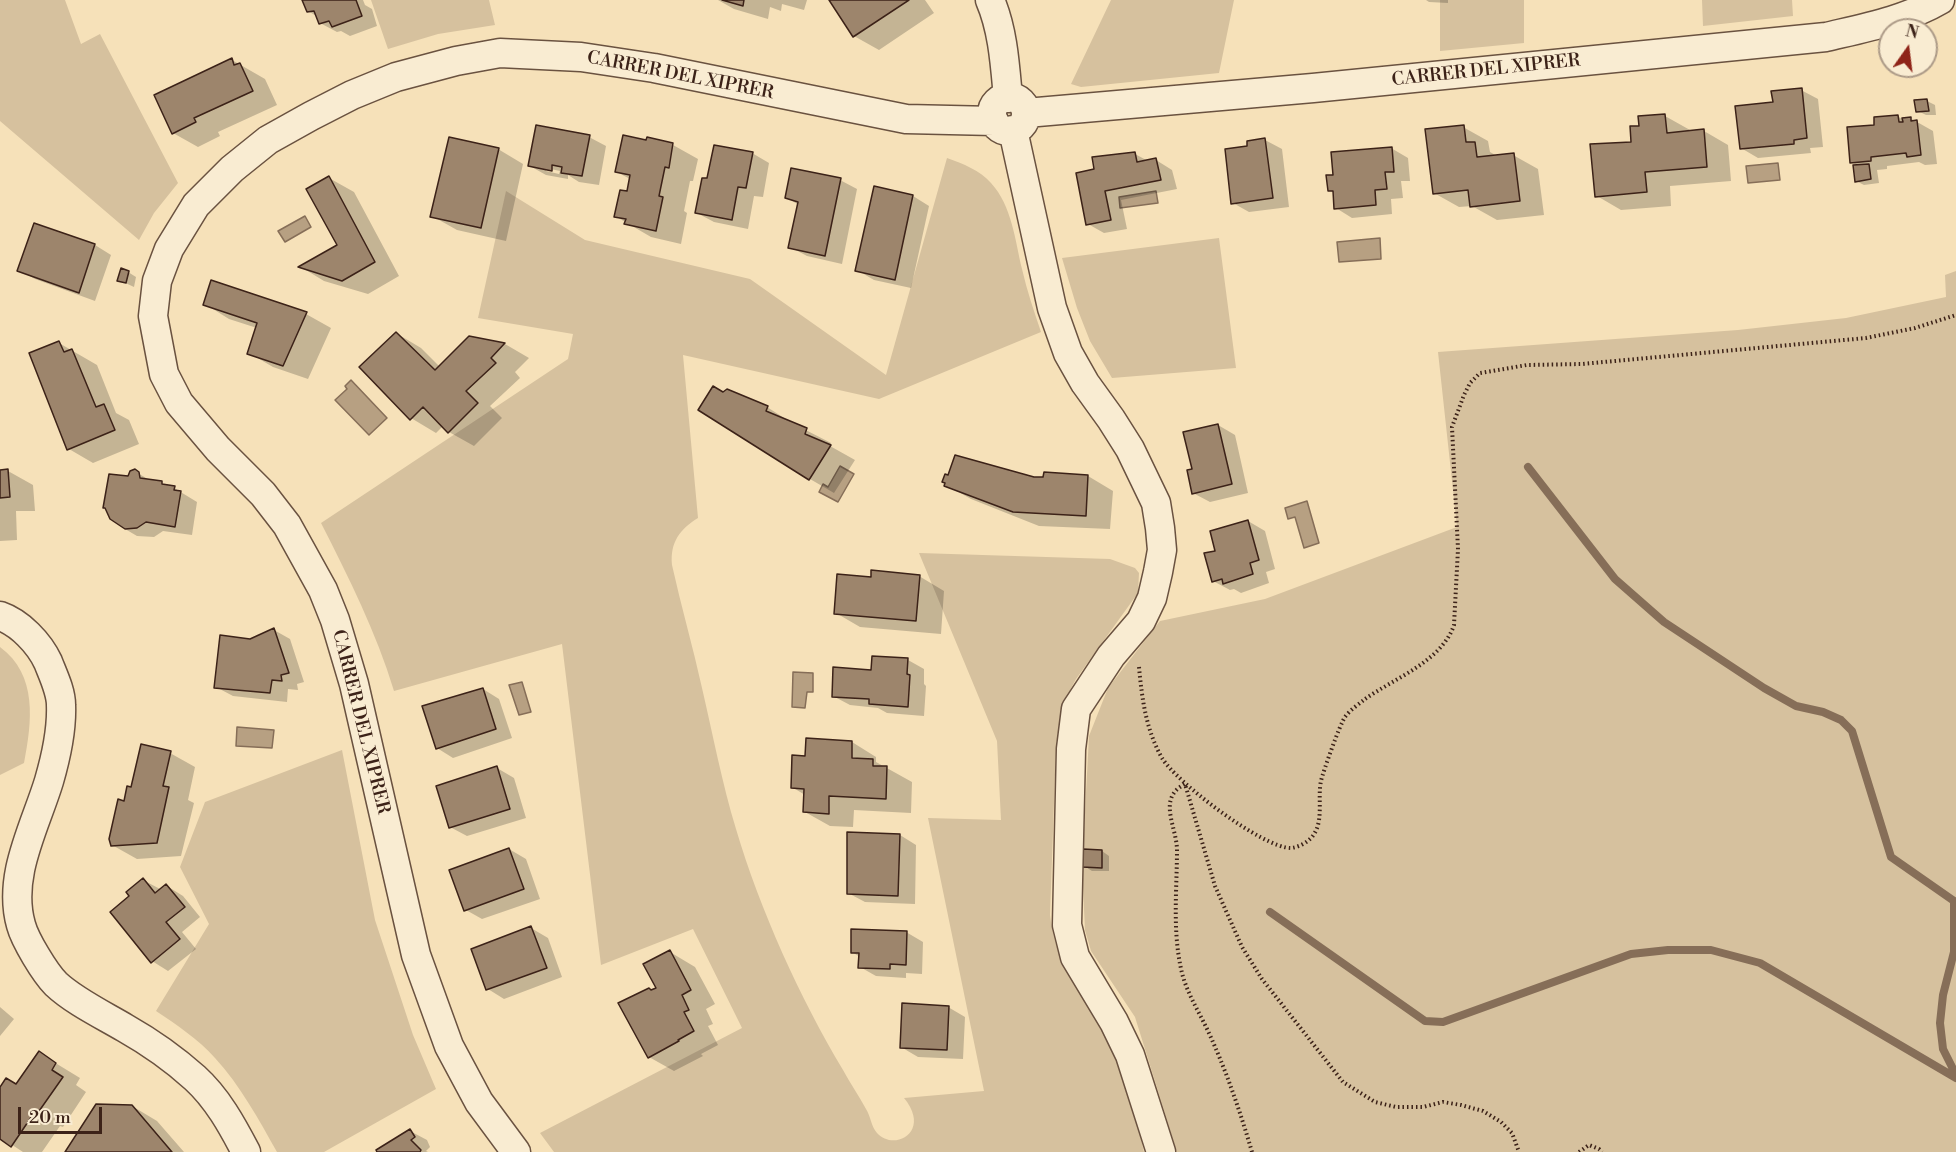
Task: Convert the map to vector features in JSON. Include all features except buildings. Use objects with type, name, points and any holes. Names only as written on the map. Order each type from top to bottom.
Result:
[{"type":"street","points":[[990,0],[996,16],[1005,62],[1010,115],[1052,308],[1068,353],[1085,383],[1112,419],[1130,449],[1156,503],[1162,550],[1152,598],[1141,621],[1111,656],[1076,709],[1071,749],[1067,925],[1075,957],[1114,1022],[1130,1055],[1161,1152]]},
{"type":"street","name":"CARRER DEL XIPRER","points":[[516,1152],[479,1101],[449,1046],[416,955],[354,684],[335,620],[323,590],[287,525],[262,494],[218,449],[179,403],[164,375],[153,316],[158,281],[169,249],[196,205],[232,169],[277,135],[352,95],[396,77],[456,61],[500,53],[582,57],[654,68],[906,119],[1010,115],[1313,88],[1826,37],[1886,21],[1928,7],[1940,0]]},
{"type":"street","points":[[0,616],[30,636],[44,652],[61,703],[60,729],[50,780],[18,877],[16,899],[21,926],[34,952],[56,983],[89,1007],[131,1031],[195,1078],[216,1101],[246,1152]]},
{"type":"path","points":[[1134,630],[1147,724],[1164,760],[1185,784],[1251,832],[1291,848],[1303,845],[1317,829],[1321,780],[1344,717],[1373,694],[1428,660],[1442,648],[1451,634],[1456,602],[1458,549],[1452,427],[1467,389],[1480,373],[1527,365],[1582,364],[1866,338],[1915,328],[1956,315]]},
{"type":"path","points":[[1185,784],[1175,789],[1171,797],[1170,809],[1177,847],[1175,907],[1182,973],[1209,1032],[1242,1118],[1252,1152]]},
{"type":"path","points":[[1185,784],[1215,886],[1242,947],[1262,979],[1343,1082],[1375,1102],[1396,1107],[1423,1107],[1443,1102],[1483,1112],[1501,1122],[1512,1133],[1519,1152]]},
{"type":"path","points":[[1579,1152],[1589,1145],[1602,1152]]},
{"type":"shaded area","points":[[0,0],[65,0],[81,44],[100,34],[178,183],[154,213],[139,240],[0,121]]},
{"type":"shaded area","points":[[371,0],[489,0],[495,25],[438,34],[388,49]]},
{"type":"shaded area","points":[[1111,0],[1234,0],[1219,73],[1081,87],[1071,84]]},
{"type":"shaded area","points":[[1440,0],[1524,0],[1524,43],[1440,51]]},
{"type":"shaded area","points":[[1702,0],[1792,0],[1793,16],[1703,26]]},
{"type":"shaded area","points":[[947,158],[982,174],[1004,202],[1041,332],[879,399],[683,355],[698,518],[678,537],[673,550],[672,565],[726,794],[757,891],[782,953],[827,1042],[868,1112],[875,1130],[884,1138],[892,1140],[900,1139],[912,1129],[914,1120],[912,1110],[904,1098],[984,1091],[928,818],[1001,820],[997,741],[919,553],[1110,559],[1135,568],[1139,573],[1138,593],[1076,679],[1062,712],[1056,746],[1050,915],[1053,934],[1064,965],[1105,1035],[1118,1063],[1133,1107],[1144,1152],[554,1152],[540,1133],[742,1028],[693,929],[601,965],[562,644],[394,691],[370,626],[321,523],[568,359],[573,334],[478,318],[506,191],[585,240],[750,279],[886,375]]},
{"type":"shaded area","points":[[1778,163],[1780,180],[1748,183],[1746,166]]},
{"type":"shaded area","points":[[1156,191],[1158,203],[1120,208],[1119,197]]},
{"type":"shaded area","points":[[305,216],[311,227],[285,242],[278,231]]},
{"type":"shaded area","points":[[1219,238],[1236,368],[1112,378],[1090,341],[1062,258]]},
{"type":"shaded area","points":[[1380,238],[1381,259],[1339,262],[1337,242]]},
{"type":"shaded area","points":[[1956,271],[1956,1152],[1177,1152],[1135,1017],[1091,951],[1085,930],[1082,867],[1102,867],[1102,850],[1083,849],[1089,736],[1108,688],[1160,621],[1265,599],[1457,527],[1438,352],[1738,330],[1846,318],[1946,297],[1945,275]]},
{"type":"shaded area","points":[[351,380],[387,418],[369,435],[335,400],[347,389],[345,386]]},
{"type":"shaded area","points":[[840,466],[854,474],[838,502],[819,492],[823,484],[828,487]]},
{"type":"shaded area","points":[[1307,501],[1319,543],[1304,548],[1295,517],[1288,519],[1285,508]]},
{"type":"shaded area","points":[[0,647],[21,671],[29,700],[30,716],[24,763],[0,775]]},
{"type":"shaded area","points":[[793,672],[813,673],[813,692],[807,692],[805,708],[792,707]]},
{"type":"shaded area","points":[[522,682],[531,712],[519,715],[509,685]]},
{"type":"shaded area","points":[[237,727],[274,730],[272,748],[236,746]]},
{"type":"shaded area","points":[[342,750],[375,920],[413,1035],[436,1089],[324,1152],[277,1152],[249,1103],[224,1068],[194,1038],[156,1011],[209,924],[180,867],[205,802]]},
{"type":"waterway","points":[[1528,467],[1615,579],[1664,622],[1764,688],[1796,706],[1823,712],[1841,720],[1852,731],[1891,857],[1954,901]]},
{"type":"waterway","points":[[1954,901],[1954,952],[1943,995],[1940,1023],[1943,1049],[1956,1075]]},
{"type":"waterway","points":[[1270,912],[1425,1021],[1443,1022],[1631,954],[1668,950],[1711,950],[1760,963],[1956,1078]]}]
